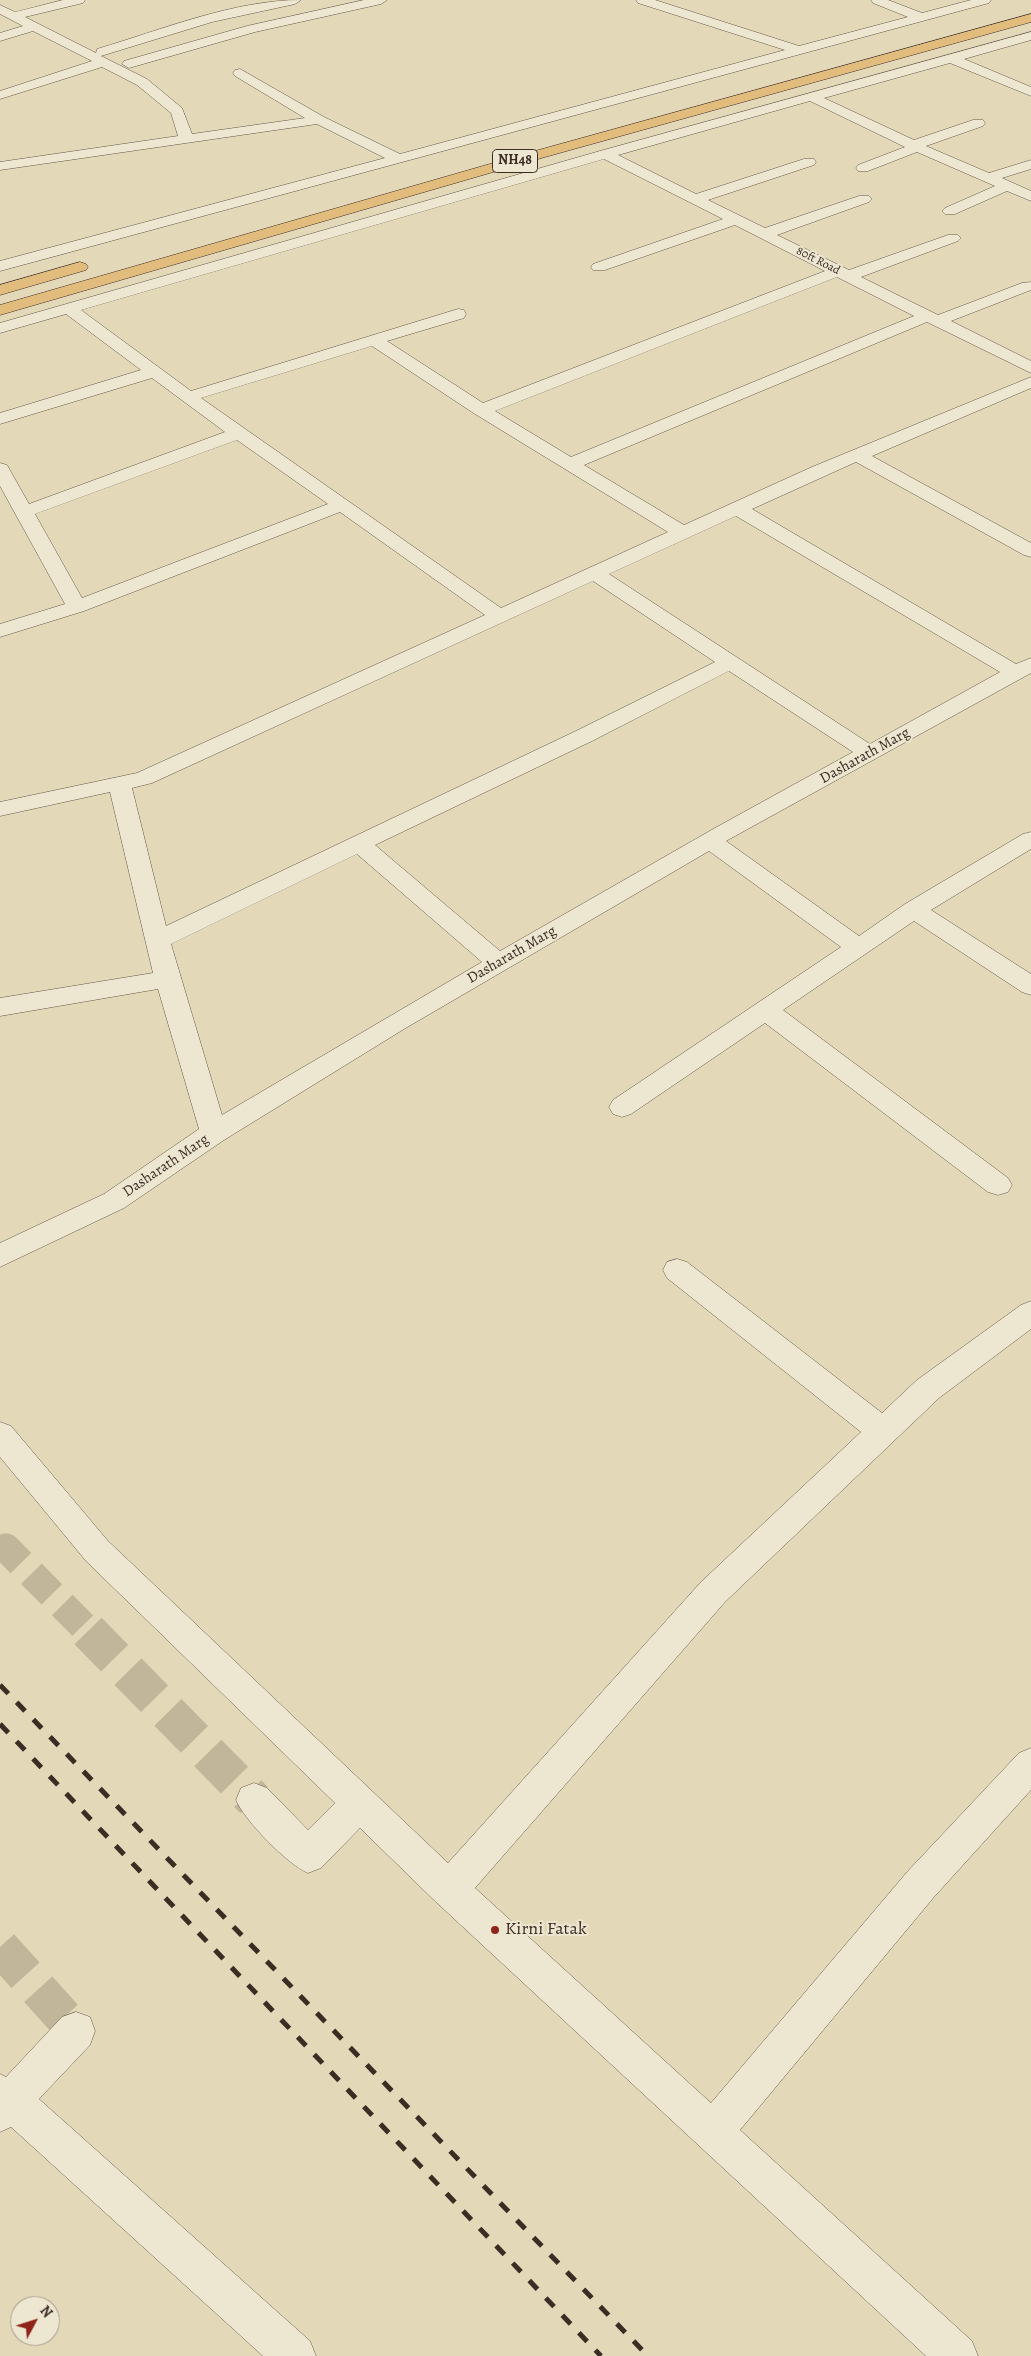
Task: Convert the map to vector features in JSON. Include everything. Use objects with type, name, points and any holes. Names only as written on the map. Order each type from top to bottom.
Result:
[{"type":"highway","points":[[867,47],[989,6]]},
{"type":"highway","name":"NH48","points":[[0,310],[540,154],[1031,18]]},
{"type":"highway","points":[[0,290],[95,263]]},
{"type":"street","points":[[6,12],[78,0]]},
{"type":"street","points":[[0,96],[209,19],[295,0]]},
{"type":"street","points":[[129,64],[252,29],[381,0]]},
{"type":"street","points":[[642,0],[798,50]]},
{"type":"street","points":[[670,0],[818,44]]},
{"type":"street","points":[[877,0],[920,17]]},
{"type":"street","points":[[0,266],[920,17],[989,6]]},
{"type":"street","points":[[6,12],[34,27],[103,57],[142,82],[177,111],[186,139]]},
{"type":"street","points":[[0,37],[34,27]]},
{"type":"street","points":[[0,328],[605,154],[814,98],[1031,36]]},
{"type":"street","points":[[952,59],[1031,92]]},
{"type":"street","points":[[240,73],[319,120],[397,158]]},
{"type":"street","points":[[814,98],[915,146],[1031,196]]},
{"type":"street","points":[[0,166],[319,120]]},
{"type":"street","points":[[863,168],[915,146],[978,123]]},
{"type":"street","name":"80ft Road","points":[[605,154],[1031,368]]},
{"type":"street","points":[[695,199],[809,162]]},
{"type":"street","points":[[990,178],[1031,164]]},
{"type":"street","points":[[950,211],[1009,185]]},
{"type":"street","points":[[764,234],[864,199]]},
{"type":"street","points":[[599,267],[736,220]]},
{"type":"street","points":[[481,410],[843,274],[953,238]]},
{"type":"street","points":[[570,464],[932,318],[1028,286]]},
{"type":"street","points":[[68,308],[188,397],[501,617]]},
{"type":"street","points":[[188,397],[458,314]]},
{"type":"street","points":[[370,341],[374,340],[481,410],[683,533]]},
{"type":"street","points":[[0,419],[154,372]]},
{"type":"street","points":[[0,809],[118,782],[144,778],[737,508],[1031,382]]},
{"type":"street","points":[[24,512],[238,432]]},
{"type":"street","points":[[857,455],[1031,551]]},
{"type":"street","points":[[0,469],[77,607]]},
{"type":"street","points":[[0,631],[77,607],[342,505]]},
{"type":"street","points":[[737,508],[1023,669]]},
{"type":"street","points":[[595,574],[869,753]]},
{"type":"street","points":[[158,940],[584,736],[730,662]]},
{"type":"street","name":"Dasharath Marg","points":[[0,1256],[114,1201],[214,1133],[499,963],[710,841],[1023,669]]},
{"type":"street","points":[[118,782],[167,979],[214,1133]]},
{"type":"street","points":[[622,1107],[914,910],[1031,839]]},
{"type":"street","points":[[710,841],[859,948]]},
{"type":"street","points":[[359,844],[499,963]]},
{"type":"street","points":[[914,910],[1031,986]]},
{"type":"street","points":[[0,1007],[167,979]]},
{"type":"street","points":[[766,1011],[998,1185]]},
{"type":"street","points":[[676,1270],[883,1432]]},
{"type":"street","points":[[449,1889],[713,1592],[928,1389],[1031,1313]]},
{"type":"street","points":[[0,1435],[97,1551],[449,1889],[958,2356]]},
{"type":"street","points":[[714,2131],[921,1884],[1031,1765]]},
{"type":"street","points":[[254,1800],[308,1855],[360,1803]]},
{"type":"street","points":[[76,2031],[4,2102],[290,2354]]},
{"type":"tunnel","points":[[0,1553],[6,1548],[89,1632]]},
{"type":"tunnel","points":[[88,1631],[254,1800]]},
{"type":"tunnel","points":[[0,1947],[76,2031]]},
{"type":"railway","points":[[0,1685],[648,2356]]},
{"type":"railway","points":[[0,1724],[601,2356]]},
{"type":"place","name":"Kirni Fatak","points":[[495,1930]]}]
